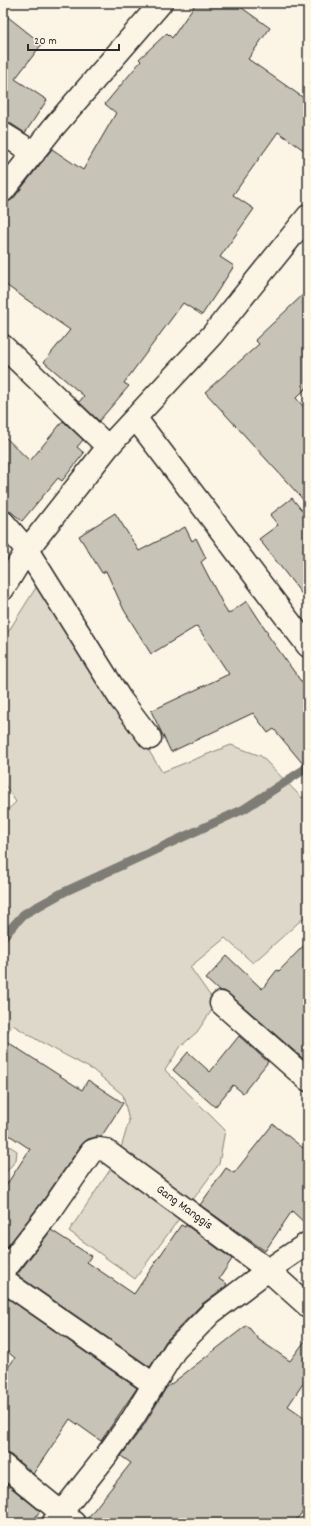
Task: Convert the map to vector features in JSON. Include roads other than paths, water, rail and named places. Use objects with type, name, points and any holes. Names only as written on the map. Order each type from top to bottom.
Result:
[{"type":"street","points":[[3,191],[52,129],[161,3]]},
{"type":"street","points":[[3,134],[34,153]]},
{"type":"street","points":[[3,588],[27,550],[108,447],[136,419],[212,335],[308,216]]},
{"type":"street","points":[[3,346],[108,447]]},
{"type":"street","points":[[136,419],[200,501],[250,571],[308,646]]},
{"type":"street","points":[[3,522],[27,550],[121,700],[150,738]]},
{"type":"street","points":[[221,1002],[308,1080]]},
{"type":"street","name":"Gang Manggis","points":[[153,1384],[7,1283],[3,1278],[3,1272],[52,1209],[92,1151],[98,1149],[105,1150],[268,1270],[308,1306]]},
{"type":"street","points":[[3,1465],[64,1520],[134,1418],[174,1350],[206,1318],[268,1270],[308,1243]]},
{"type":"waterway","points":[[3,937],[24,914],[64,892],[244,809],[308,767]]}]
